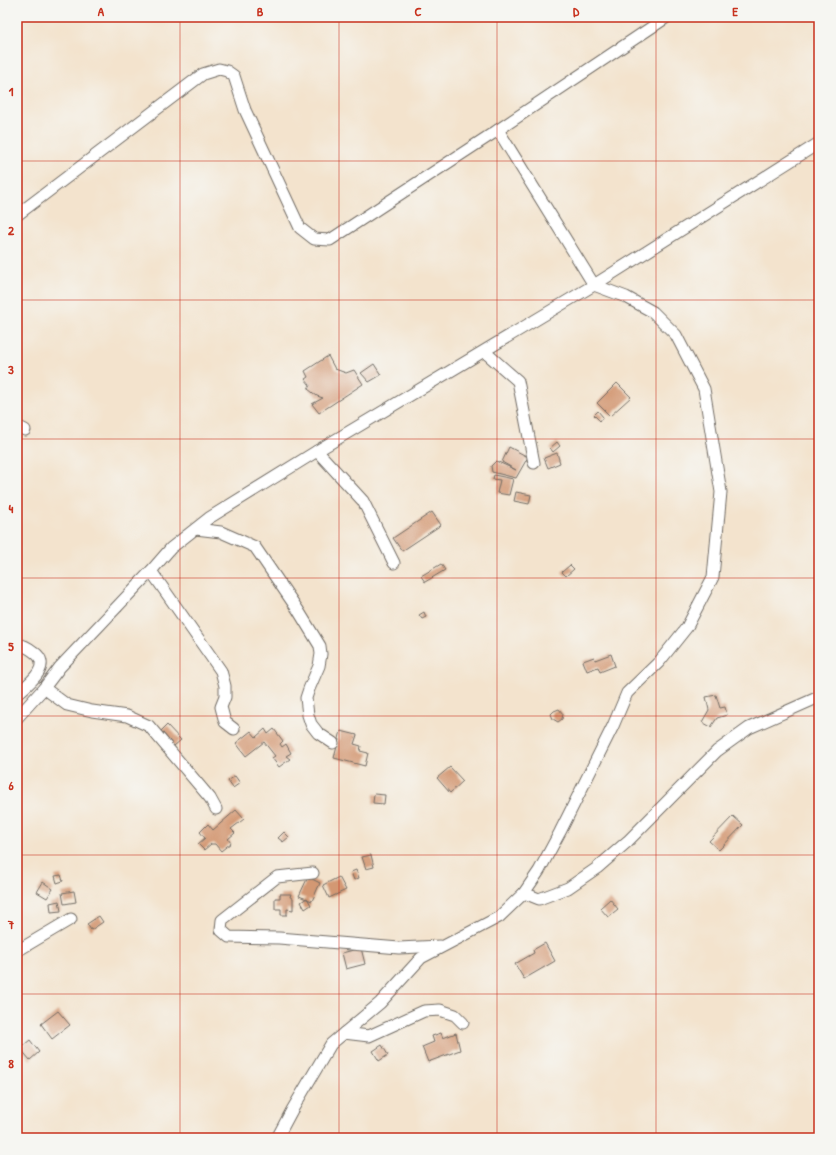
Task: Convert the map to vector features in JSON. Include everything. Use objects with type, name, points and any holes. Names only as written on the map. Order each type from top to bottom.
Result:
[{"type":"street","points":[[17,215],[178,92],[210,70],[219,69],[234,76],[245,110],[300,228],[314,239],[330,240],[667,17]]},
{"type":"street","points":[[277,1138],[331,1044],[380,1003],[421,958],[499,917],[524,893],[539,871],[560,832],[613,726],[627,693],[659,662],[687,626],[713,577],[721,492],[704,388],[676,335],[653,312],[626,297],[594,286],[498,130]]},
{"type":"street","points":[[17,718],[44,688],[60,667],[172,548],[209,518],[317,451],[594,286],[819,143]]},
{"type":"street","points":[[485,352],[518,381],[534,463]]},
{"type":"street","points":[[317,451],[363,501],[394,563]]},
{"type":"street","points":[[196,529],[221,532],[255,547],[298,610],[320,646],[321,654],[319,666],[308,689],[306,698],[308,715],[311,724],[318,733],[333,743]]},
{"type":"street","points":[[151,572],[221,671],[226,686],[225,697],[221,707],[225,722],[234,729]]},
{"type":"street","points":[[17,644],[24,645],[36,653],[42,662],[37,674],[28,685],[17,694]]},
{"type":"street","points":[[44,688],[67,705],[92,711],[127,716],[149,726],[210,798],[216,809]]},
{"type":"street","points":[[524,893],[539,899],[568,888],[597,868],[628,842],[717,752],[749,728],[819,697]]},
{"type":"street","points":[[313,874],[277,877],[222,920],[222,930],[229,937],[280,938],[399,948],[442,946]]},
{"type":"street","points":[[17,952],[71,919]]},
{"type":"street","points":[[344,1033],[369,1036],[424,1011],[440,1010],[454,1015],[463,1023]]},
{"type":"building","points":[[328,356],[335,369],[346,373],[354,370],[363,384],[319,413],[312,404],[323,398],[317,396],[308,389],[310,385],[305,379],[308,377],[305,371]]},
{"type":"building","points":[[374,364],[381,375],[369,382],[361,373]]},
{"type":"building","points":[[617,383],[631,397],[610,416],[597,403]]},
{"type":"building","points":[[598,411],[603,417],[600,421],[594,415]]},
{"type":"building","points":[[557,442],[560,446],[553,452],[550,448]]},
{"type":"building","points":[[509,447],[528,457],[516,478],[492,472],[491,466],[496,461],[516,470],[502,462]]},
{"type":"building","points":[[557,453],[560,463],[548,468],[544,458]]},
{"type":"building","points":[[494,475],[513,479],[509,495],[497,493],[500,480],[493,479]]},
{"type":"building","points":[[516,492],[531,495],[529,504],[514,501]]},
{"type":"building","points":[[432,512],[441,525],[402,551],[393,538]]},
{"type":"building","points":[[441,564],[445,570],[425,582],[421,576]]},
{"type":"building","points":[[570,565],[574,569],[566,576],[562,572]]},
{"type":"building","points":[[424,612],[426,617],[422,619],[419,615]]},
{"type":"building","points":[[611,654],[615,666],[600,672],[598,667],[587,671],[583,661],[594,657],[595,660]]},
{"type":"building","points":[[716,695],[720,708],[725,707],[727,715],[717,718],[711,727],[702,722],[709,710],[706,697]]},
{"type":"building","points":[[559,709],[563,714],[562,719],[558,722],[553,719],[551,714]]},
{"type":"building","points":[[167,725],[181,740],[174,746],[161,731]]},
{"type":"building","points":[[265,729],[268,734],[274,729],[283,741],[280,744],[282,747],[286,744],[291,753],[286,756],[290,759],[279,767],[272,758],[275,756],[264,742],[246,756],[236,743],[251,731],[256,737]]},
{"type":"building","points":[[341,731],[357,735],[354,744],[361,746],[360,751],[368,753],[365,766],[334,758]]},
{"type":"building","points":[[450,767],[463,781],[450,793],[437,778]]},
{"type":"building","points":[[235,776],[240,783],[233,788],[228,781]]},
{"type":"building","points":[[374,794],[385,795],[384,804],[373,803]]},
{"type":"building","points":[[236,810],[244,819],[231,829],[235,833],[228,839],[231,843],[221,851],[215,844],[211,844],[204,850],[198,844],[205,838],[200,832],[208,824],[213,830]]},
{"type":"building","points":[[733,816],[743,825],[719,850],[709,841]]},
{"type":"building","points":[[284,832],[289,837],[283,842],[278,838]]},
{"type":"building","points":[[371,855],[374,867],[366,869],[362,857]]},
{"type":"building","points":[[356,870],[359,878],[354,880],[351,872]]},
{"type":"building","points":[[61,875],[63,881],[57,883],[55,876]]},
{"type":"building","points":[[308,877],[320,883],[312,901],[299,896]]},
{"type":"building","points":[[339,877],[346,890],[329,898],[323,885]]},
{"type":"building","points":[[43,882],[53,889],[47,898],[37,892]]},
{"type":"building","points":[[74,891],[76,902],[64,904],[62,893]]},
{"type":"building","points":[[280,894],[291,894],[290,897],[293,898],[293,910],[287,909],[287,915],[281,915],[281,909],[275,909],[275,898],[280,898]]},
{"type":"building","points":[[307,898],[311,905],[305,909],[301,902]]},
{"type":"building","points":[[610,899],[618,909],[608,917],[600,908]]},
{"type":"building","points":[[59,901],[61,911],[51,912],[50,903]]},
{"type":"building","points":[[99,916],[103,922],[91,930],[87,924]]},
{"type":"building","points":[[545,943],[555,961],[524,979],[515,964],[534,953],[533,950]]},
{"type":"building","points":[[361,948],[365,964],[346,969],[342,953]]},
{"type":"building","points":[[58,1011],[70,1025],[52,1039],[41,1024]]},
{"type":"building","points":[[441,1033],[443,1038],[456,1033],[460,1050],[428,1062],[422,1047],[434,1042],[432,1036]]},
{"type":"building","points":[[30,1040],[39,1052],[30,1060],[20,1048]]},
{"type":"building","points":[[382,1045],[388,1055],[379,1061],[373,1051]]}]
